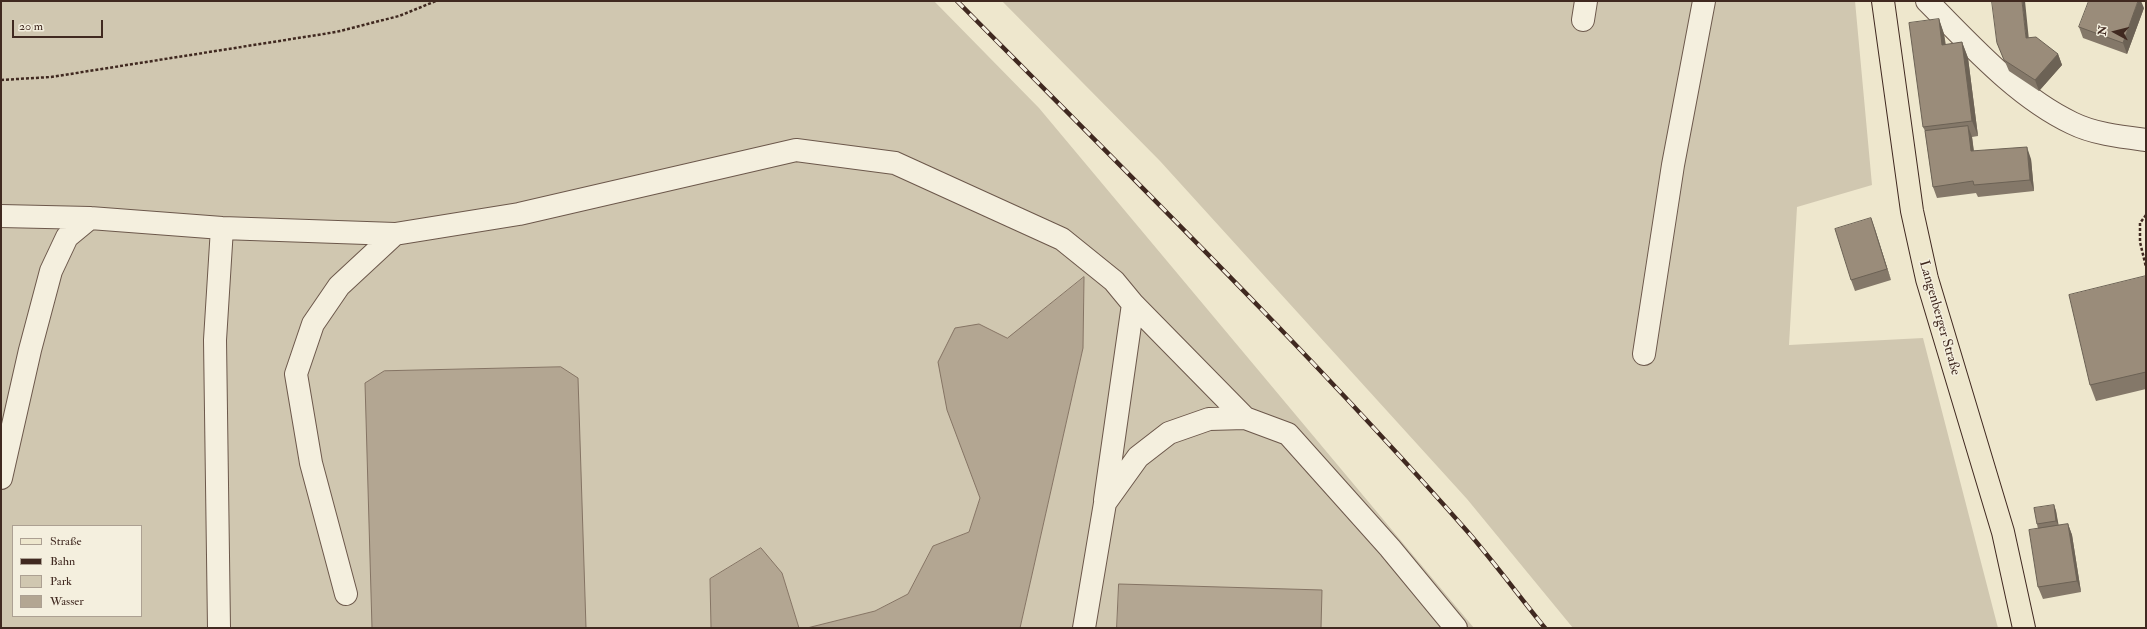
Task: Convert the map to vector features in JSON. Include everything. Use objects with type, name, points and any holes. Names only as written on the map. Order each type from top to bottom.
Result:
[{"type":"main road","name":"Langenberger Straße","points":[[1883,1],[1912,210],[1927,279],[2003,532],[2024,628]]},
{"type":"street","points":[[1644,354],[1673,165],[1704,1]]},
{"type":"street","points":[[1927,1],[1982,56],[2035,102],[2073,124],[2121,137],[2146,140]]},
{"type":"street","points":[[1,216],[90,218],[222,228],[395,234],[519,214],[796,150],[896,162],[1062,239],[1114,281],[1133,304],[1245,418]]},
{"type":"street","points":[[1,478],[50,270],[67,237],[90,218]]},
{"type":"street","points":[[219,628],[214,340],[222,228]]},
{"type":"street","points":[[346,594],[311,463],[296,374],[313,324],[339,286],[395,234]]},
{"type":"street","points":[[1084,628],[1105,503],[1133,304]]},
{"type":"street","points":[[1105,503],[1138,456],[1169,434],[1209,419],[1245,418],[1288,434],[1390,548],[1456,628]]},
{"type":"path","points":[[1,80],[51,77],[336,32],[399,16],[436,1]]},
{"type":"path","points":[[2146,215],[2140,223],[2140,242],[2146,267]]},
{"type":"green space","points":[[1,1],[934,1],[1039,108],[1474,628],[1020,628],[1083,348],[1084,277],[1007,338],[979,324],[966,458],[980,498],[969,532],[933,546],[908,594],[875,611],[807,628],[799,628],[782,573],[710,579],[711,628],[1,628]]},
{"type":"green space","points":[[1002,1],[1855,1],[1872,185],[1797,207],[1789,345],[1923,338],[1998,628],[1573,628],[1467,499],[1160,161]]},
{"type":"water","points":[[1084,277],[1083,348],[1020,628],[807,628],[875,611],[908,594],[933,546],[969,532],[980,498],[947,410],[938,362],[955,328],[979,324],[1007,338]]},
{"type":"water","points":[[561,367],[578,378],[586,628],[372,628],[365,383],[384,371]]},
{"type":"water","points":[[761,548],[782,573],[799,628],[711,628],[710,579]]},
{"type":"water","points":[[1119,584],[1322,590],[1321,628],[1117,628]]},
{"type":"building","points":[[1992,1],[2022,1],[2026,38],[2036,37],[2058,54],[2035,80],[2004,60],[1997,43]]},
{"type":"building","points":[[2089,1],[2138,1],[2123,43],[2079,27]]},
{"type":"building","points":[[1939,19],[1942,45],[1962,42],[1972,121],[1923,127],[1909,23]]},
{"type":"building","points":[[1968,126],[1971,151],[2027,147],[2030,180],[1974,185],[1973,181],[1933,187],[1925,131]]},
{"type":"building","points":[[1871,218],[1887,269],[1851,280],[1835,229]]},
{"type":"building","points":[[2146,276],[2146,372],[2090,385],[2069,295]]},
{"type":"building","points":[[2054,505],[2056,521],[2037,524],[2034,508]]},
{"type":"building","points":[[2068,524],[2077,581],[2038,587],[2029,530]]},
{"type":"railway","points":[[957,1],[1216,262],[1343,395],[1467,531],[1545,628]]}]
